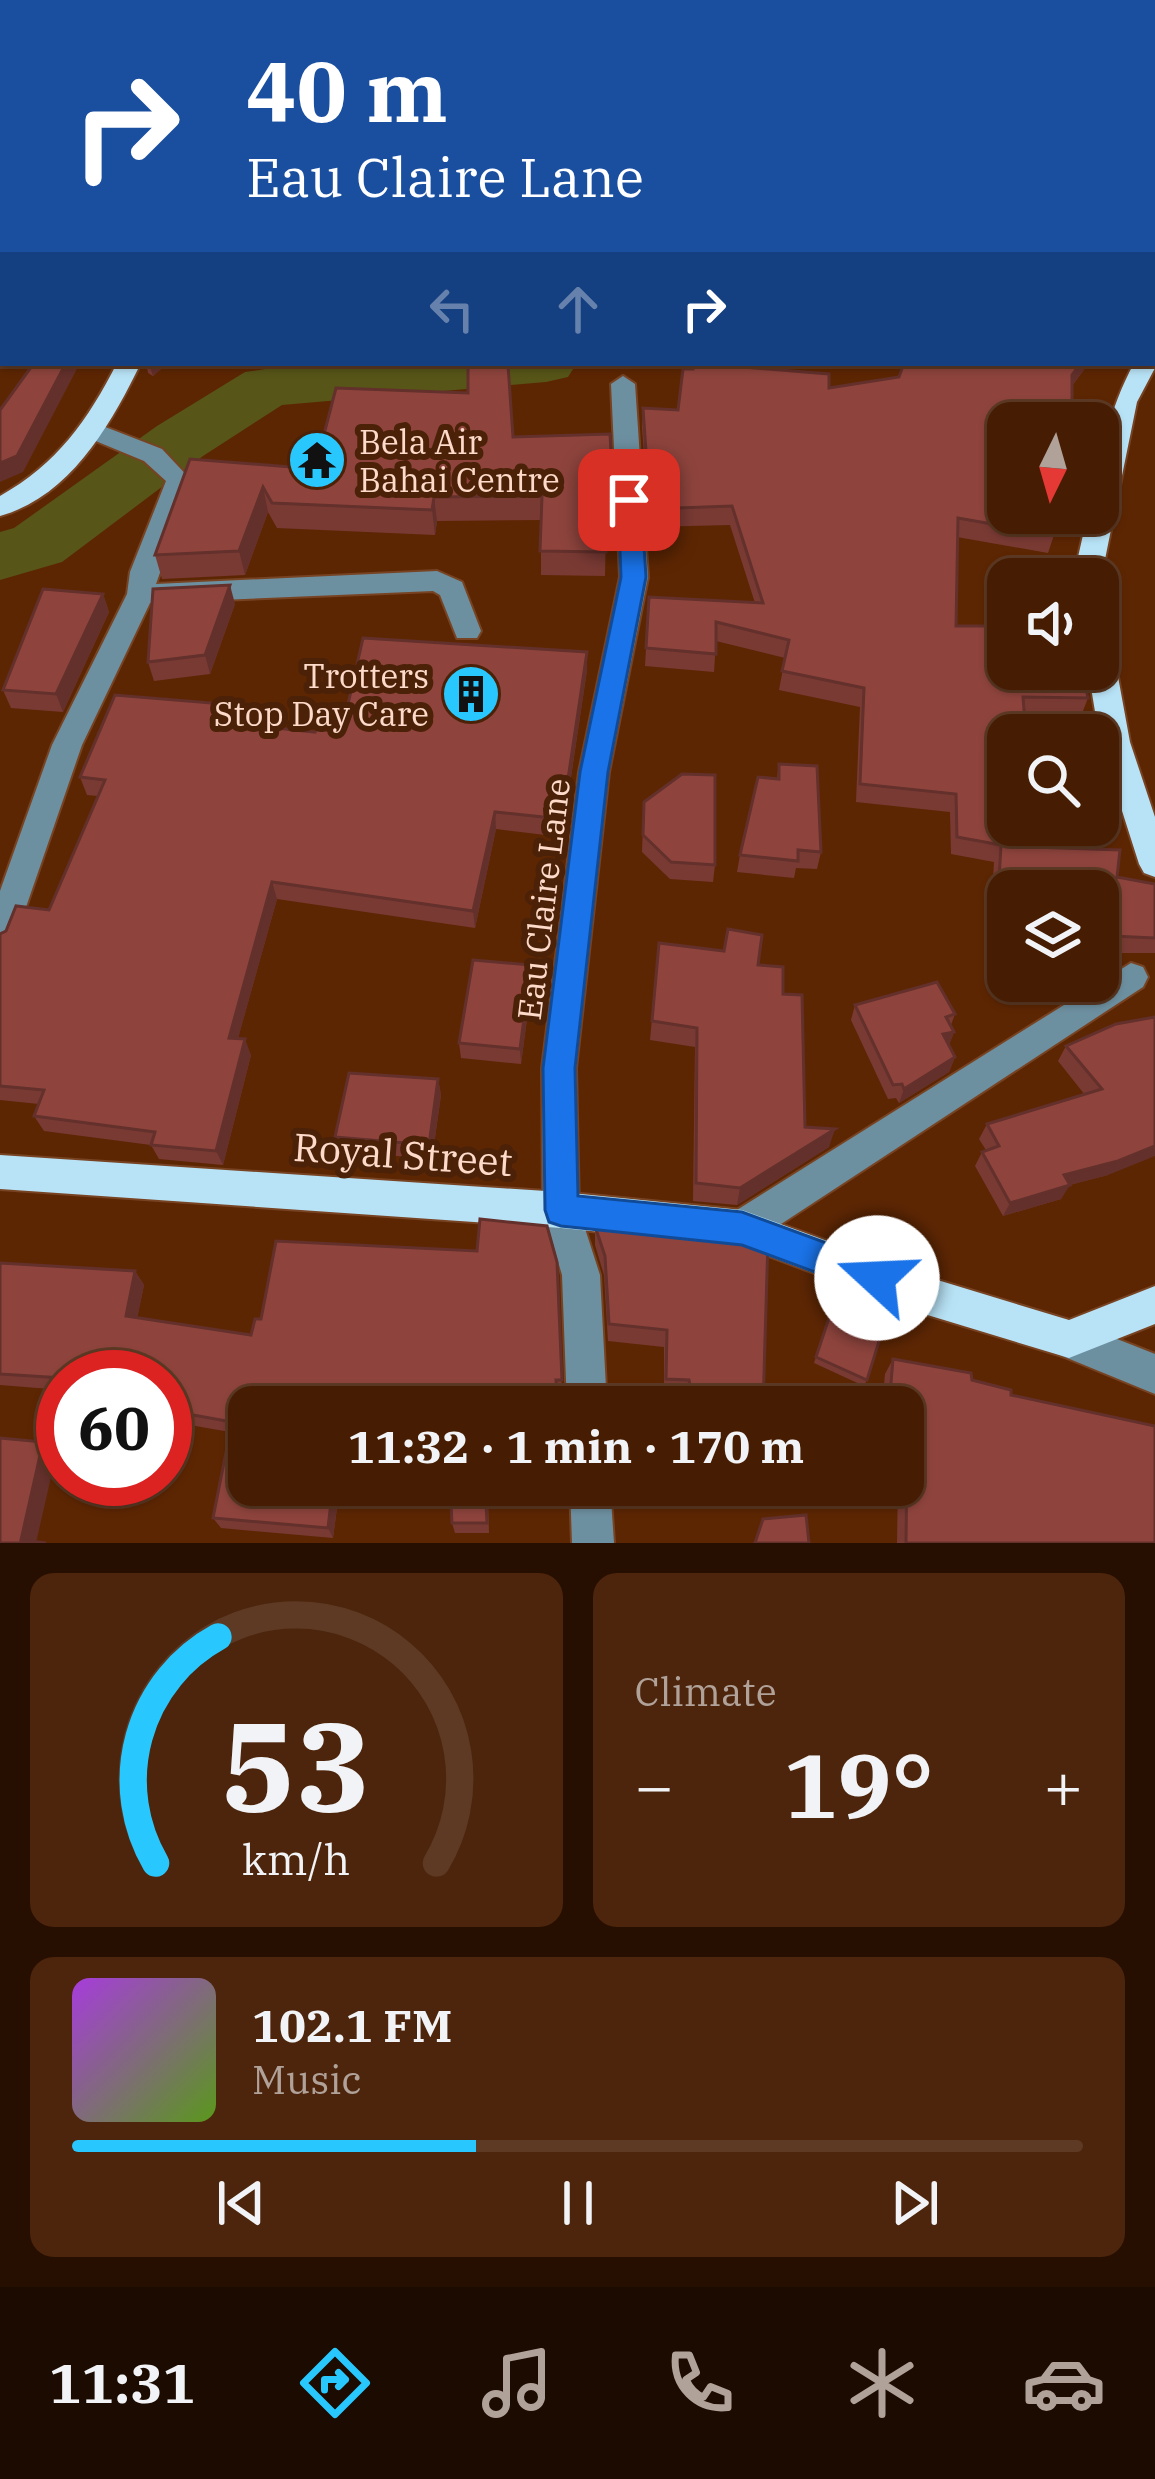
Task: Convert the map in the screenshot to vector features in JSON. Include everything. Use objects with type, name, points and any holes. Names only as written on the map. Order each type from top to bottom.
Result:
[{"type":"main road","points":[[0,507],[48,482],[95,431],[128,366]]},
{"type":"main road","points":[[1092,558],[1125,403],[1144,366]]},
{"type":"main road","points":[[1106,690],[1115,742],[1146,849],[1155,864]]},
{"type":"main road","name":"Royal Street","points":[[0,1172],[561,1210],[742,1228],[922,1294],[1069,1339]]},
{"type":"main road","points":[[1069,1339],[1155,1305]]},
{"type":"street","name":"Eau Claire Lane","points":[[585,1386],[581,1275],[561,1210],[559,1068],[594,772],[634,577],[623,384]]},
{"type":"street","points":[[0,936],[67,745],[141,594],[143,572],[179,481],[172,467],[144,450],[95,431]]},
{"type":"street","points":[[141,594],[437,581],[452,589],[466,631]]},
{"type":"street","points":[[742,1228],[1131,977]]},
{"type":"street","points":[[1069,1339],[1155,1373]]},
{"type":"street","points":[[591,1506],[593,1543]]},
{"type":"building","points":[[32,366],[64,366],[17,456],[0,463],[0,410]]},
{"type":"building","points":[[468,366],[508,366],[513,437],[610,434],[614,504],[605,505],[606,552],[540,551],[542,496],[434,497],[432,510],[272,503],[263,487],[239,551],[155,555],[190,459],[315,469],[336,388],[468,393]]},
{"type":"building","points":[[730,366],[829,374],[829,388],[899,377],[903,366],[1079,366],[1072,375],[1072,402],[987,402],[987,523],[958,518],[956,626],[987,626],[987,690],[1086,690],[1088,698],[1023,697],[1024,714],[987,714],[987,842],[957,837],[956,794],[860,784],[864,688],[782,671],[789,640],[716,622],[716,654],[646,648],[649,597],[763,603],[732,506],[650,509],[643,408],[678,410],[683,369]]},
{"type":"building","points":[[230,585],[205,655],[148,662],[153,589]]},
{"type":"building","points":[[43,589],[103,594],[56,694],[3,690]]},
{"type":"building","points":[[363,638],[587,652],[562,819],[495,812],[473,911],[272,882],[229,1038],[245,1039],[216,1151],[151,1145],[155,1132],[34,1116],[44,1090],[0,1086],[0,934],[6,931],[16,906],[49,910],[105,780],[80,777],[115,695],[248,706],[247,725],[315,732],[320,711],[346,713]]},
{"type":"building","points":[[779,764],[817,766],[821,852],[798,850],[798,861],[740,855],[758,777],[779,779]]},
{"type":"building","points":[[682,774],[715,775],[715,865],[671,862],[643,835],[644,802]]},
{"type":"building","points":[[1001,846],[1120,850],[1118,870],[1000,870]]},
{"type":"building","points":[[1119,877],[1155,884],[1155,938],[1119,936]]},
{"type":"building","points":[[728,929],[762,935],[758,965],[783,967],[783,994],[802,995],[805,1127],[835,1129],[740,1188],[696,1183],[697,1028],[652,1021],[659,943],[724,951]]},
{"type":"building","points":[[473,960],[531,965],[520,1049],[459,1043]]},
{"type":"building","points":[[937,982],[955,1014],[946,1017],[954,1032],[943,1034],[955,1057],[904,1089],[902,1084],[893,1085],[855,1005]]},
{"type":"building","points":[[1155,1017],[1155,1146],[1064,1175],[1070,1185],[1010,1203],[982,1152],[999,1146],[987,1124],[1102,1089],[1066,1046],[1116,1024]]},
{"type":"building","points":[[349,1073],[438,1079],[429,1145],[335,1137]]},
{"type":"building","points":[[480,1219],[547,1226],[557,1262],[562,1380],[556,1380],[556,1386],[228,1386],[228,1421],[192,1415],[192,1350],[36,1350],[36,1376],[0,1374],[0,1263],[135,1271],[126,1316],[251,1335],[255,1319],[261,1319],[276,1241],[477,1251]]},
{"type":"building","points":[[615,1219],[745,1231],[768,1240],[764,1386],[690,1386],[689,1380],[666,1379],[667,1330],[609,1324],[605,1256],[595,1226],[614,1228]]},
{"type":"building","points":[[830,1315],[881,1335],[867,1380],[816,1357]]},
{"type":"building","points":[[893,1359],[971,1373],[972,1380],[1011,1390],[1011,1395],[1155,1426],[1155,1543],[906,1543],[906,1506],[924,1506],[924,1386],[891,1386]]},
{"type":"building","points":[[0,1438],[36,1441],[36,1473],[21,1540],[46,1543],[0,1543]]},
{"type":"building","points":[[228,1442],[228,1506],[331,1506],[328,1528],[213,1518]]},
{"type":"building","points":[[451,1506],[486,1506],[487,1523],[452,1523]]},
{"type":"building","points":[[806,1515],[809,1543],[755,1543],[763,1519]]},
{"type":"waterway","points":[[0,556],[38,545],[180,441],[267,386],[510,366]]},
{"type":"place","name":"Bela Air Bahai Centre","points":[[317,460]]},
{"type":"place","name":"Trotters Stop Day Care","points":[[471,694]]},
{"type":"route","points":[[629,500],[634,577],[594,772],[559,1068],[561,1210],[742,1228],[877,1278]]}]
